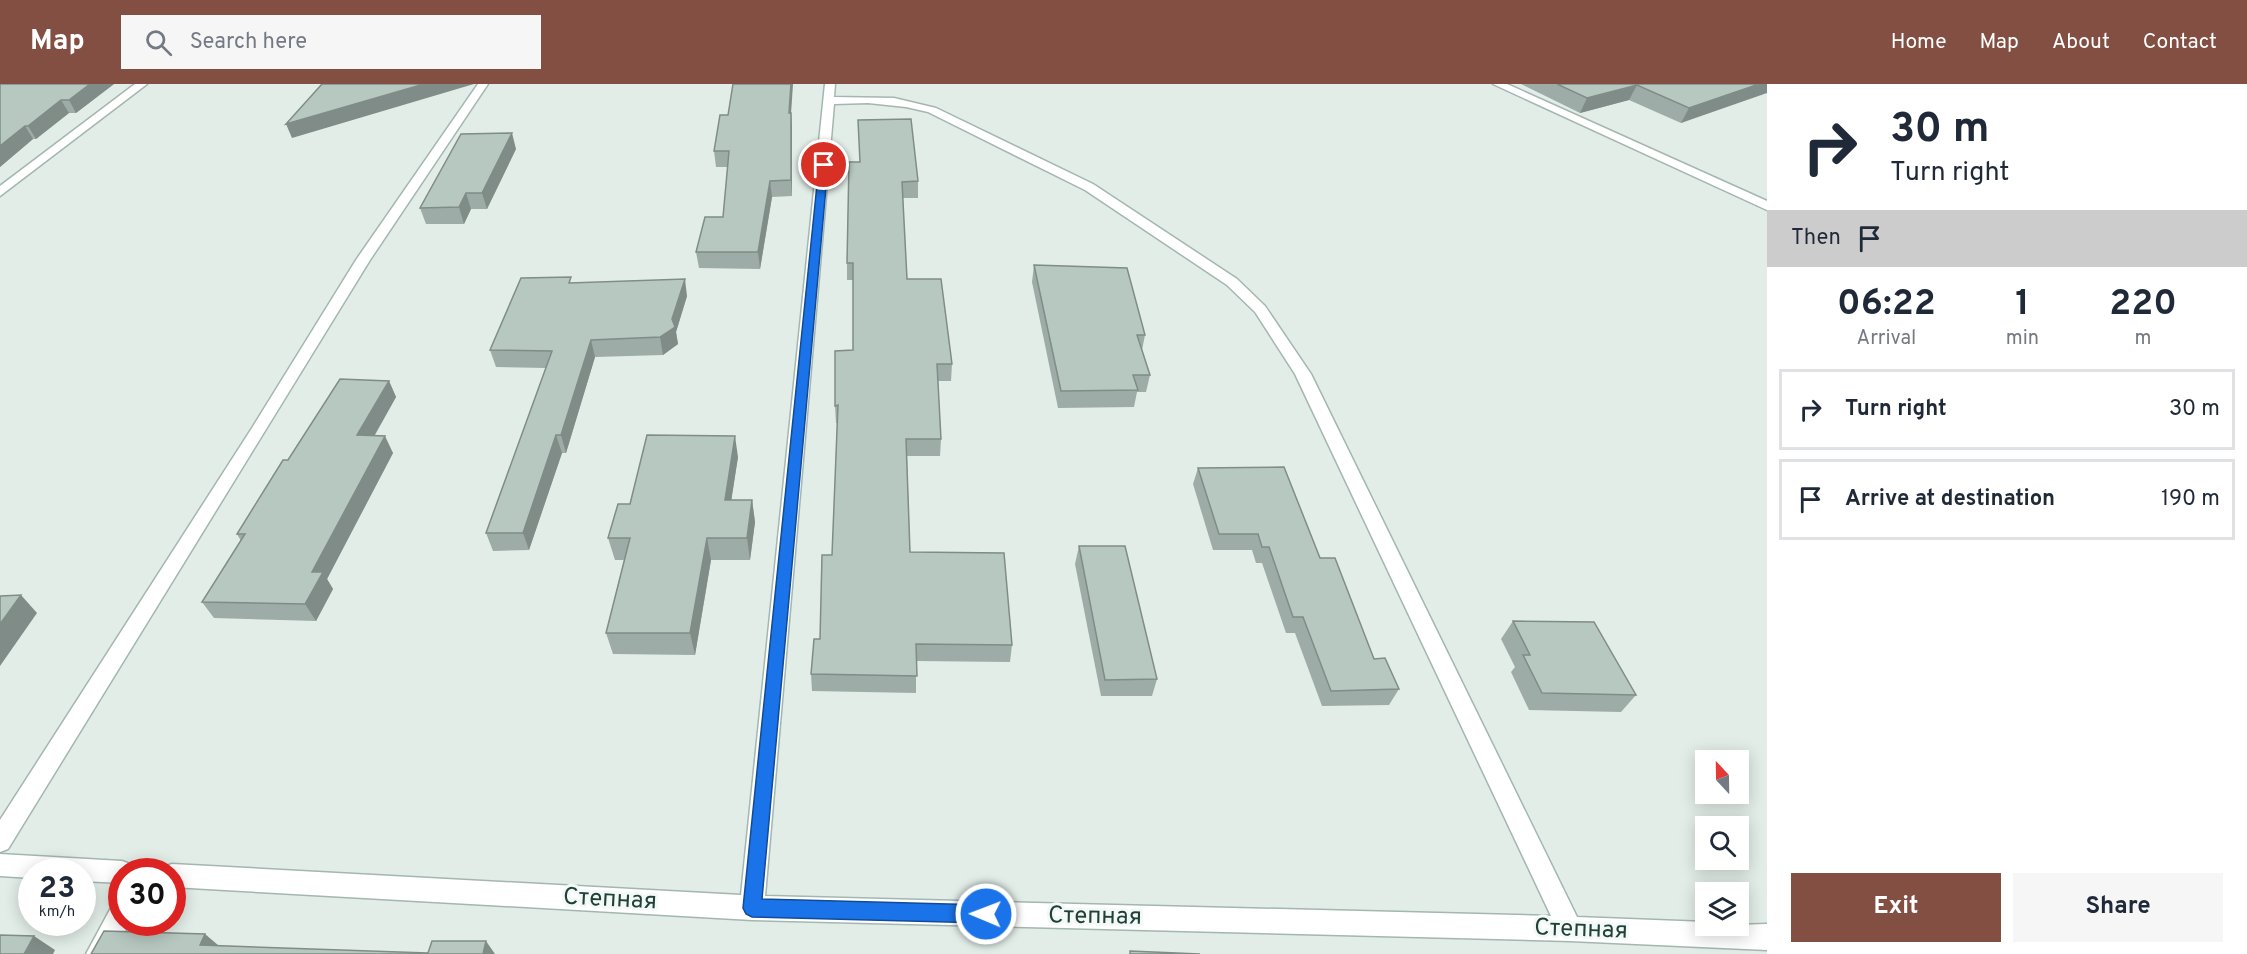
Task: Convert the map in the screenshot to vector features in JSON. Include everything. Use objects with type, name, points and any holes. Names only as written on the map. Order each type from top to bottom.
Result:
[{"type":"street","points":[[0,192],[142,84]]},
{"type":"street","points":[[0,841],[363,260],[483,84]]},
{"type":"street","points":[[1498,84],[1767,207]]},
{"type":"street","points":[[752,908],[830,92],[911,103],[932,110],[1089,188],[1232,282],[1260,309],[1302,374],[1570,929]]},
{"type":"street","points":[[0,865],[108,871]]},
{"type":"street","name":"Степная","points":[[186,876],[752,908],[1570,929],[1767,937]]},
{"type":"street","points":[[99,954],[109,936]]},
{"type":"building","points":[[0,84],[90,84],[69,100],[61,100],[0,146]]},
{"type":"building","points":[[322,84],[424,84],[286,124]]},
{"type":"building","points":[[733,84],[791,84],[789,113],[791,113],[791,180],[770,181],[758,252],[696,252],[705,217],[723,217],[729,151],[714,151],[720,115],[728,115]]},
{"type":"building","points":[[1557,84],[1759,84],[1689,108],[1637,85],[1587,98]]},
{"type":"building","points":[[911,119],[918,181],[902,182],[907,279],[941,279],[952,364],[937,364],[941,439],[906,439],[910,552],[1004,553],[1012,645],[916,644],[917,676],[811,674],[814,639],[820,639],[822,555],[832,555],[838,405],[835,406],[835,351],[853,350],[853,263],[847,263],[849,162],[860,162],[858,120]]},
{"type":"building","points":[[512,133],[482,193],[466,193],[459,207],[420,208],[461,134]]},
{"type":"building","points":[[1034,265],[1127,268],[1145,335],[1137,335],[1150,375],[1133,375],[1138,390],[1061,391]]},
{"type":"building","points":[[571,277],[569,283],[685,279],[672,319],[675,327],[660,337],[591,340],[561,435],[556,435],[523,533],[486,533],[552,351],[490,350],[521,278]]},
{"type":"building","points":[[340,379],[389,381],[357,435],[385,436],[312,572],[323,572],[305,604],[202,602],[245,534],[237,534],[283,460],[288,460]]},
{"type":"building","points":[[647,435],[735,436],[725,500],[752,500],[747,538],[707,538],[690,633],[606,633],[630,538],[608,538],[618,504],[630,504]]},
{"type":"building","points":[[1284,467],[1320,558],[1335,558],[1374,659],[1385,658],[1399,689],[1331,691],[1303,617],[1293,617],[1269,547],[1262,547],[1258,534],[1219,534],[1198,468]]},
{"type":"building","points":[[1079,546],[1125,546],[1157,679],[1105,680]]},
{"type":"building","points":[[21,595],[0,624],[0,596]]},
{"type":"building","points":[[1513,621],[1594,622],[1636,695],[1542,693],[1523,655],[1530,655]]},
{"type":"building","points":[[104,931],[108,931],[108,936],[205,934],[200,945],[428,953],[432,941],[486,941],[483,954],[91,954]]},
{"type":"building","points":[[0,935],[34,936],[24,954],[0,954]]},
{"type":"building","points":[[1130,951],[1200,954],[1130,954]]},
{"type":"route","points":[[824,165],[752,908],[986,914]]}]
